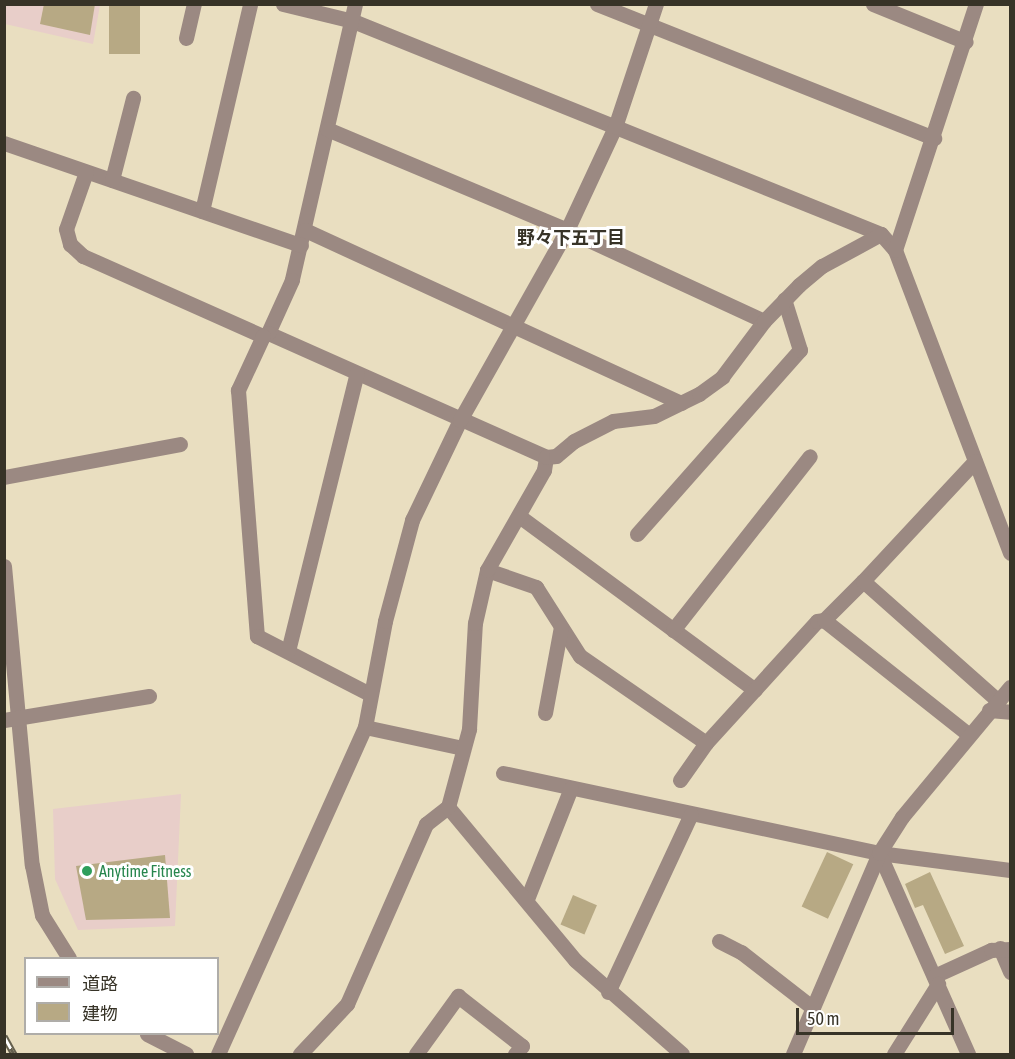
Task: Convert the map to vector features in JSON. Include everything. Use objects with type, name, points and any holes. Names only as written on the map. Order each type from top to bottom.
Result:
[{"type":"street","points":[[186,38],[194,4]]},
{"type":"street","points":[[202,211],[250,4]]},
{"type":"street","points":[[283,4],[353,21],[881,234],[895,250],[1011,553]]},
{"type":"street","points":[[355,4],[353,21],[292,279],[238,390],[257,636],[370,694]]},
{"type":"street","points":[[597,4],[650,23],[934,138]]},
{"type":"street","points":[[218,1054],[365,727],[396,572],[412,520],[460,420],[567,230],[615,127],[656,4]]},
{"type":"street","points":[[873,4],[966,42]]},
{"type":"street","points":[[895,250],[966,42],[976,4]]},
{"type":"street","points":[[112,180],[133,98]]},
{"type":"street","points":[[327,129],[567,230],[764,321]]},
{"type":"street","points":[[4,143],[202,211],[303,238],[513,326],[681,403]]},
{"type":"street","points":[[86,172],[66,229],[70,244],[82,256],[357,373],[546,457],[556,456],[574,441],[613,421],[654,416],[681,403],[722,377],[764,321],[784,299],[822,266],[881,234]]},
{"type":"street","points":[[637,534],[800,350],[784,299]]},
{"type":"street","points":[[288,651],[357,373]]},
{"type":"street","points":[[4,477],[180,444]]},
{"type":"street","points":[[673,630],[810,456]]},
{"type":"street","points":[[300,1054],[347,1004],[420,834],[426,824],[448,807],[469,729],[475,624],[487,570],[544,470],[546,457]]},
{"type":"street","points":[[680,780],[706,743],[817,621],[824,620],[864,581],[975,461]]},
{"type":"street","points":[[519,516],[755,690]]},
{"type":"street","points":[[4,566],[12,720],[36,892],[42,915],[68,957]]},
{"type":"street","points":[[487,570],[537,587],[580,656],[706,743]]},
{"type":"street","points":[[864,581],[994,706],[1011,712]]},
{"type":"street","points":[[824,620],[969,735]]},
{"type":"street","points":[[544,713],[561,627]]},
{"type":"street","points":[[793,1054],[879,853],[902,817],[1011,687]]},
{"type":"street","points":[[12,720],[149,696]]},
{"type":"street","points":[[365,727],[463,748]]},
{"type":"street","points":[[503,772],[879,853],[1011,870]]},
{"type":"street","points":[[527,899],[571,788]]},
{"type":"street","points":[[448,807],[576,960],[608,992],[680,1054]]},
{"type":"street","points":[[608,992],[691,813]]},
{"type":"street","points":[[879,853],[968,1054]]},
{"type":"street","points":[[719,941],[741,952],[813,1008]]},
{"type":"street","points":[[894,1054],[936,980],[1005,949],[1011,972]]},
{"type":"street","points":[[416,1054],[458,996],[522,1046],[515,1054]]},
{"type":"street","points":[[148,1035],[168,1051],[186,1054]]},
{"type":"shaded area","points":[[5,5],[100,5],[93,44],[5,24]]},
{"type":"shaded area","points":[[181,794],[175,926],[78,930],[55,879],[53,809]]},
{"type":"building","points":[[44,4],[95,4],[90,35],[40,24]]},
{"type":"building","points":[[109,4],[140,4],[140,54],[109,54]]},
{"type":"building","points":[[827,852],[853,864],[828,919],[802,906]]},
{"type":"building","points":[[165,855],[170,918],[86,920],[76,866]]},
{"type":"building","points":[[930,872],[964,946],[945,954],[923,905],[915,908],[905,884]]},
{"type":"building","points":[[573,895],[597,905],[584,935],[560,924]]},
{"type":"railway","points":[[4,1036],[14,1054]]},
{"type":"place","name":"Anytime Fitness","points":[[87,871]]},
{"type":"district","name":"野々下五丁目","points":[[571,238]]}]
